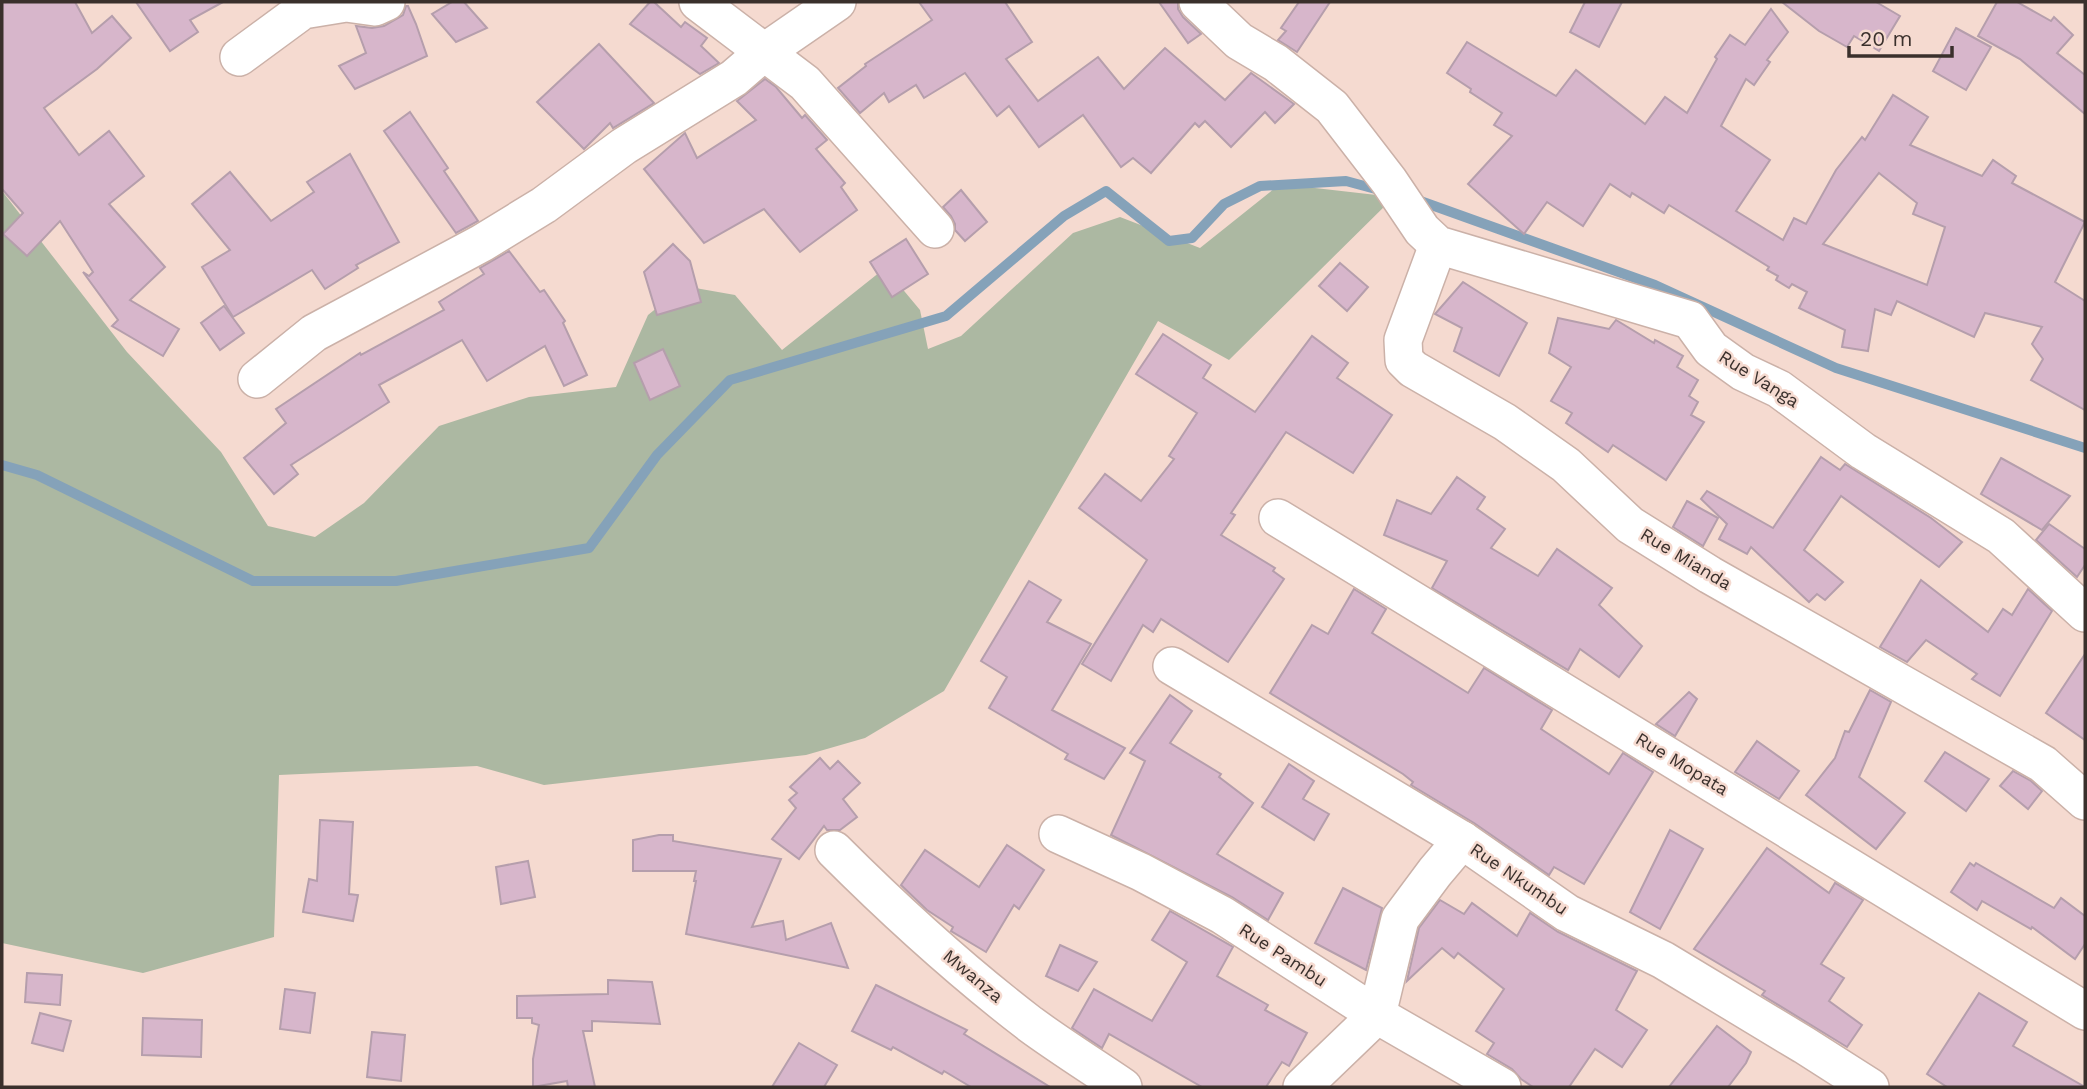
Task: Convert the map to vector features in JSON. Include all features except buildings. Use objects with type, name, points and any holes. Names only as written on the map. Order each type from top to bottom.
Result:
[{"type":"street","points":[[239,57],[303,10],[346,3],[375,7],[386,2]]},
{"type":"street","points":[[698,2],[805,83],[934,229]]},
{"type":"street","points":[[257,379],[314,333],[482,243],[544,205],[624,146],[734,78],[763,53],[837,2]]},
{"type":"street","points":[[1198,2],[1239,41],[1276,63],[1332,107],[1389,181],[1422,230],[1437,245]]},
{"type":"street","name":"Rue Vanga","points":[[1437,245],[1690,320],[1711,349],[1744,372],[1779,389],[1863,451],[2001,536],[2085,613]]},
{"type":"street","name":"Rue Mianda","points":[[1437,245],[1403,340],[1404,360],[1413,369],[1505,422],[1556,458],[1630,525],[1710,575],[2043,764],[2085,801]]},
{"type":"street","name":"Rue Mopata","points":[[1278,518],[2085,1011]]},
{"type":"street","name":"Rue Nkumbu","points":[[1172,666],[1462,840],[1567,913],[1663,961],[1870,1087]]},
{"type":"street","name":"Rue Pambu","points":[[1058,834],[1141,872],[1222,915],[1377,1015],[1502,1087]]},
{"type":"street","points":[[1302,1087],[1377,1015],[1400,919],[1462,840]]},
{"type":"street","name":"Mwanza","points":[[834,850],[877,893],[976,980],[1030,1024],[1123,1087]]},
{"type":"green space","points":[[1280,184],[1394,197],[1229,360],[1158,321],[944,691],[865,738],[806,755],[544,785],[477,766],[279,775],[274,937],[143,973],[2,943],[2,191],[127,352],[221,452],[268,526],[315,537],[364,503],[439,426],[529,397],[616,387],[648,315],[684,286],[735,295],[782,350],[885,268],[920,310],[928,349],[961,336],[1073,233],[1120,217],[1200,248]]},
{"type":"waterway","points":[[2,465],[37,475],[253,581],[396,581],[589,548],[657,455],[730,380],[946,316],[1064,216],[1106,191],[1169,241],[1192,238],[1224,204],[1260,186],[1346,181],[1383,191]]},
{"type":"waterway","points":[[1412,198],[1655,285],[1836,368],[2085,448]]}]
